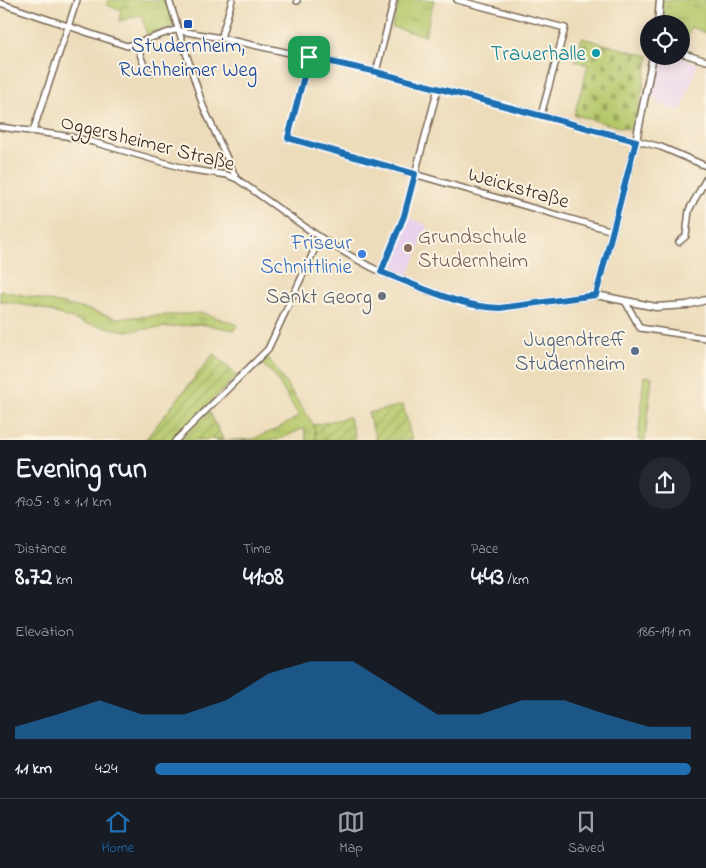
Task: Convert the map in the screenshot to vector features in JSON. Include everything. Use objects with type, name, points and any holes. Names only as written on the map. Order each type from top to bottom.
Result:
[{"type":"street","points":[[13,7],[15,0]]},
{"type":"street","points":[[32,131],[77,0]]},
{"type":"street","points":[[169,0],[203,106],[237,179]]},
{"type":"street","points":[[221,38],[232,0]]},
{"type":"street","points":[[376,72],[394,0]]},
{"type":"street","points":[[457,0],[565,28],[541,115]]},
{"type":"street","points":[[659,15],[660,0]]},
{"type":"street","points":[[0,3],[127,46],[178,30],[376,72],[661,147],[706,166]]},
{"type":"street","points":[[136,43],[146,70],[152,73]]},
{"type":"street","points":[[690,56],[706,61]]},
{"type":"street","name":"Weickstraße","points":[[309,57],[288,138],[613,230]]},
{"type":"street","points":[[596,295],[636,141],[652,65]]},
{"type":"street","points":[[438,88],[404,216],[381,272],[459,301],[485,307],[500,308],[596,295],[656,307],[687,306],[706,300]]},
{"type":"street","name":"Oggersheimer Straße","points":[[0,127],[93,142],[187,170],[226,175],[237,179],[320,238],[356,260],[381,272]]},
{"type":"street","points":[[679,242],[686,236],[689,210],[706,179]]},
{"type":"street","points":[[175,440],[268,349],[320,238]]},
{"type":"street","points":[[624,301],[640,328],[706,338]]},
{"type":"shaded area","points":[[690,61],[698,63],[681,111],[657,104],[658,99],[650,97],[657,65],[690,65]]},
{"type":"shaded area","name":"Grundschule Studernheim","points":[[408,217],[428,226],[408,276],[389,268]]},
{"type":"green space","points":[[108,0],[167,0],[175,25],[147,35],[141,15],[119,21],[121,10],[106,5]]},
{"type":"green space","points":[[399,0],[434,0],[425,36],[392,27]]},
{"type":"green space","points":[[656,0],[706,0],[706,33],[691,27],[690,30],[690,15],[664,15],[664,11],[655,8]]},
{"type":"green space","points":[[582,38],[640,54],[640,65],[647,65],[634,131],[574,115],[588,65],[575,61]]},
{"type":"green space","points":[[0,290],[86,309],[117,318],[203,313],[238,325],[234,330],[200,324],[126,331],[84,323],[41,308],[0,301]]},
{"type":"green space","points":[[214,353],[237,376],[172,440],[145,440]]},
{"type":"green space","points":[[266,354],[314,425],[316,440],[306,440],[304,428],[278,440],[234,440],[252,439],[275,430],[299,416],[275,376],[259,361]]},
{"type":"green space","points":[[644,376],[652,377],[645,440],[638,440]]},
{"type":"green space","points":[[403,405],[412,440],[376,440],[368,413]]},
{"type":"green space","points":[[209,411],[223,439],[202,440],[179,440]]},
{"type":"green space","points":[[349,417],[356,440],[316,440],[314,425]]},
{"type":"place","name":"Studernheim, Ruchheimer Weg","points":[[188,24]]},
{"type":"place","name":"Trauerhalle","points":[[596,53]]},
{"type":"place","name":"Grundschule Studernheim","points":[[408,248]]},
{"type":"place","name":"Friseur Schnittlinie","points":[[362,254]]},
{"type":"place","name":"Sankt Georg","points":[[382,296]]},
{"type":"place","name":"Jugendtreff Studernheim","points":[[635,351]]},
{"type":"route","points":[[309,57],[376,72],[636,141],[596,295],[500,308],[485,307],[459,301],[381,272],[404,216],[415,174],[288,138],[309,57]]}]
